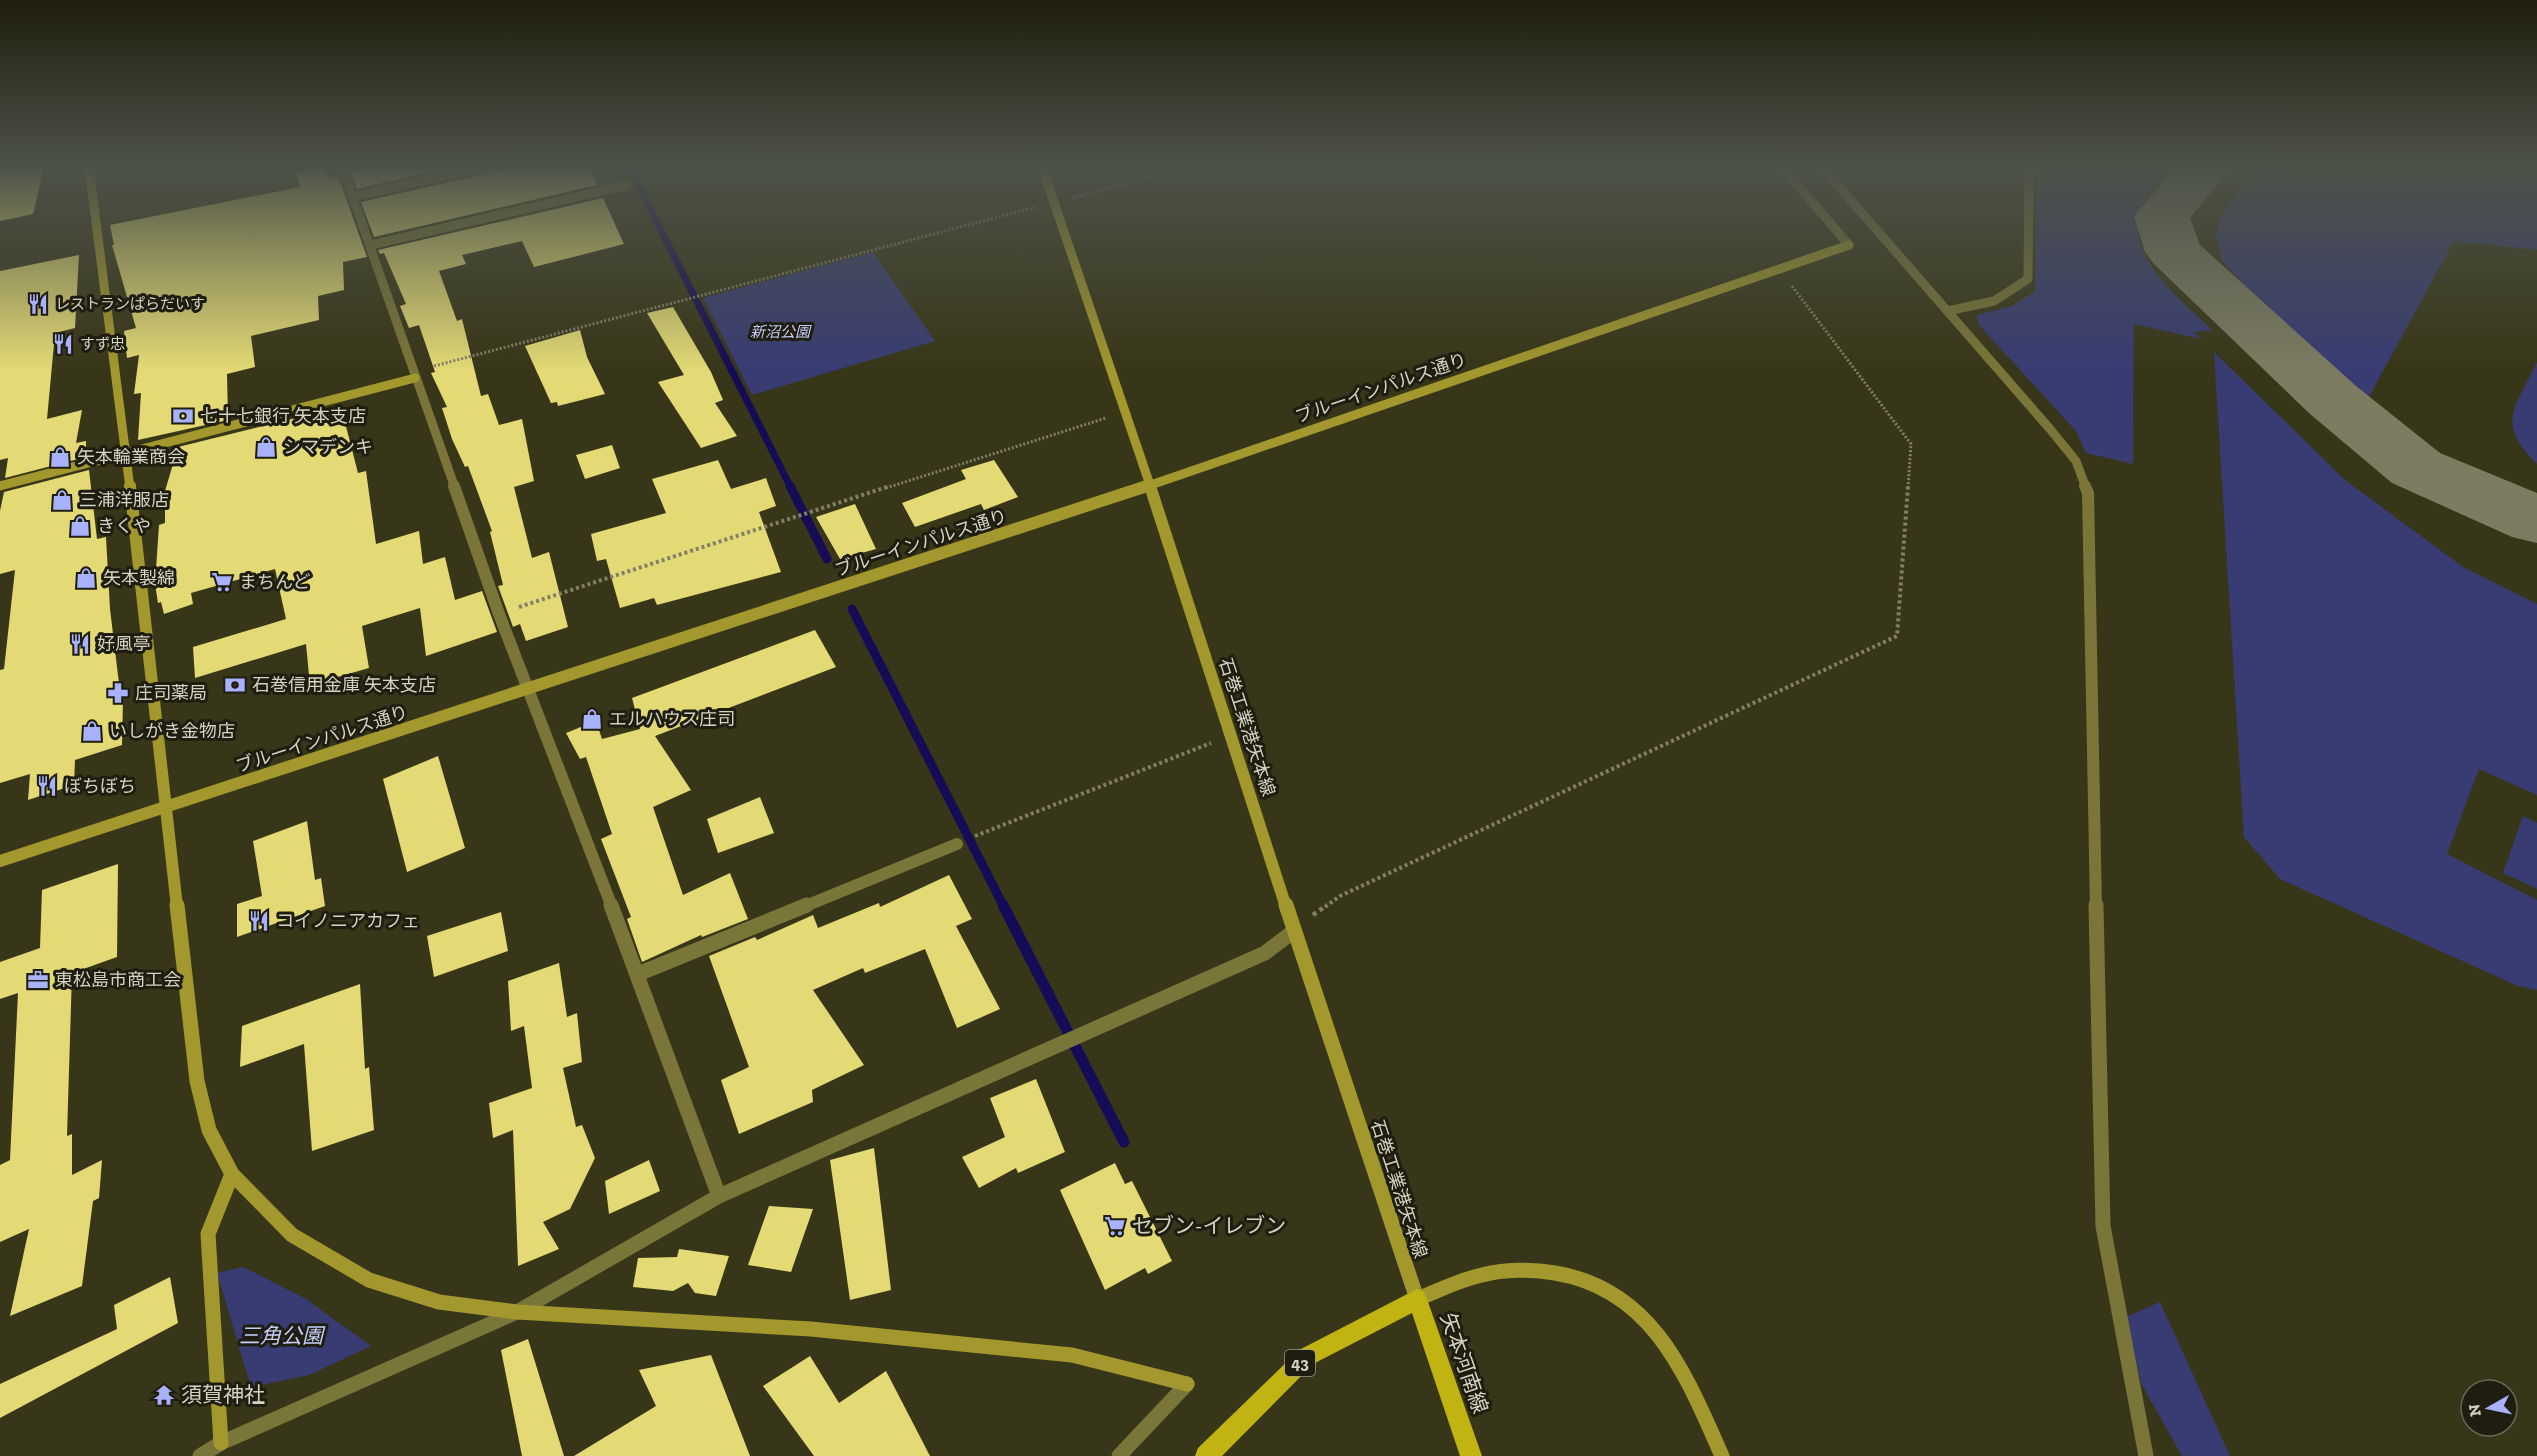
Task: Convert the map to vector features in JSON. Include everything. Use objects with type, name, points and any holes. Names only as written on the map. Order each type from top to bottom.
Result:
[{"type":"main road","name":"矢本河南線","points":[[1206,1456],[1306,1357],[1417,1299],[1472,1456]]},
{"type":"street","points":[[98,235],[126,454],[197,1081],[209,1130],[232,1174],[292,1234],[369,1280],[439,1302],[517,1312],[811,1329],[940,1340],[1072,1355],[1187,1384],[1119,1456]]},
{"type":"street","points":[[367,235],[499,614],[638,974],[719,1196]]},
{"type":"street","points":[[371,245],[414,235]]},
{"type":"street","name":"石巻工業港矢本線","points":[[1064,235],[1150,484],[1294,931],[1417,1299]]},
{"type":"street","name":"ブルーインパルス通り","points":[[0,861],[529,690],[1150,484],[1849,245],[1840,235]]},
{"type":"street","points":[[1881,235],[2076,461],[2088,493],[2103,1226],[2146,1456]]},
{"type":"street","points":[[1947,311],[1994,301],[2028,279],[2028,235]]},
{"type":"street","points":[[0,486],[126,454],[414,374]]},
{"type":"street","points":[[638,974],[957,844]]},
{"type":"street","points":[[200,1456],[221,1443],[517,1312],[719,1196],[1087,1030],[1265,953],[1294,931]]},
{"type":"street","points":[[221,1443],[208,1234],[232,1174]]},
{"type":"street","points":[[1417,1299],[1488,1274],[1545,1270],[1591,1279],[1631,1302],[1664,1343],[1694,1392],[1722,1456]]},
{"type":"path","points":[[414,374],[931,235]]},
{"type":"path","points":[[1294,931],[1329,902],[1897,636],[1911,444],[1779,268]]},
{"type":"path","points":[[499,614],[816,509],[1124,413]]},
{"type":"path","points":[[984,833],[1231,735]]},
{"type":"green space","points":[[2036,235],[2139,235],[2142,247],[2160,279],[2212,330],[2194,332],[2201,339],[2134,324],[2133,464],[2086,453],[2076,431],[1978,324],[1977,315],[2012,306],[2035,291]]},
{"type":"green space","points":[[2216,235],[2537,235],[2537,250],[2454,241],[2365,404],[2281,327],[2222,260]]},
{"type":"green space","name":"新沼公園","points":[[873,252],[935,341],[752,395],[703,298]]},
{"type":"green space","points":[[2214,352],[2345,480],[2463,567],[2537,604],[2537,795],[2479,769],[2447,854],[2537,900],[2537,990],[2518,986],[2280,879],[2244,837]]},
{"type":"green space","points":[[2537,362],[2537,464],[2516,437],[2513,415],[2516,404]]},
{"type":"green space","points":[[2523,816],[2537,823],[2537,889],[2503,873]]},
{"type":"green space","name":"三角公園","points":[[243,1267],[306,1299],[371,1346],[309,1375],[251,1387],[217,1273]]},
{"type":"green space","points":[[2160,1302],[2230,1456],[2182,1456],[2141,1383],[2126,1317]]},
{"type":"building","points":[[112,235],[359,235],[367,257],[343,262],[344,290],[318,296],[319,320],[251,336],[255,367],[227,374],[228,420],[138,440],[141,393],[134,394],[139,355],[127,358],[124,331],[136,328],[112,245],[114,245]]},
{"type":"building","points":[[443,235],[620,235],[624,244],[534,267],[522,241],[462,255],[466,264],[439,271],[457,321],[462,319],[481,396],[488,394],[499,425],[522,419],[534,481],[514,487],[532,558],[549,552],[568,627],[526,641],[520,624],[513,627],[498,586],[503,585],[490,532],[492,531],[468,466],[465,467],[452,439],[442,408],[447,407],[431,373],[435,372],[419,325],[409,328],[400,306],[406,304],[384,253],[380,254],[378,250]]},
{"type":"building","points":[[79,255],[75,328],[55,333],[47,419],[82,410],[76,443],[86,441],[86,457],[5,478],[8,458],[0,460],[0,271]]},
{"type":"building","points":[[673,307],[711,372],[723,400],[715,403],[737,436],[701,448],[658,382],[684,375],[647,313]]},
{"type":"building","points":[[580,330],[587,357],[605,394],[558,406],[557,402],[551,403],[525,346]]},
{"type":"building","points":[[341,407],[358,473],[366,471],[376,544],[419,531],[423,564],[445,557],[455,600],[482,591],[497,632],[426,656],[420,608],[362,626],[369,668],[310,685],[306,644],[195,678],[193,647],[286,619],[275,569],[191,593],[193,604],[164,614],[161,602],[158,603],[155,584],[159,525],[165,523],[165,491],[178,447]]},
{"type":"building","points":[[612,445],[620,468],[585,479],[576,455]]},
{"type":"building","points":[[718,460],[731,489],[766,478],[776,506],[759,512],[781,572],[657,605],[654,598],[620,608],[606,559],[597,561],[591,534],[666,513],[652,479]]},
{"type":"building","points":[[994,460],[1018,497],[984,510],[981,504],[915,527],[902,503],[966,479],[961,470]]},
{"type":"building","points":[[89,470],[97,539],[106,537],[110,609],[121,700],[123,699],[122,745],[75,760],[74,785],[28,800],[30,774],[0,783],[0,670],[4,669],[15,570],[0,574],[0,511],[4,492]]},
{"type":"building","points":[[855,504],[876,549],[840,559],[816,517]]},
{"type":"building","points":[[815,630],[836,667],[655,736],[691,790],[653,807],[683,895],[730,873],[748,919],[702,937],[701,935],[642,962],[627,919],[631,917],[601,839],[612,834],[586,757],[580,759],[566,733],[596,721],[602,739],[640,729],[632,698]]},
{"type":"building","points":[[438,756],[465,848],[407,872],[383,779]]},
{"type":"building","points":[[760,797],[774,833],[718,853],[707,819]]},
{"type":"building","points":[[307,821],[315,880],[321,878],[325,906],[237,937],[237,904],[262,896],[253,841]]},
{"type":"building","points":[[118,864],[117,957],[72,973],[67,1136],[72,1134],[72,1175],[102,1160],[99,1198],[93,1201],[82,1286],[10,1316],[29,1229],[0,1242],[0,1165],[10,1160],[18,993],[0,999],[0,962],[40,948],[42,890]]},
{"type":"building","points":[[949,875],[972,919],[956,926],[1000,1009],[957,1028],[925,949],[865,973],[863,968],[813,990],[864,1065],[812,1090],[813,1102],[739,1134],[721,1080],[749,1067],[709,956],[755,937],[757,940],[813,915],[818,928],[879,903],[880,907]]},
{"type":"building","points":[[501,912],[508,951],[434,977],[427,936]]},
{"type":"building","points":[[559,963],[567,1017],[577,1013],[582,1062],[563,1068],[576,1127],[582,1125],[595,1158],[570,1209],[543,1222],[559,1249],[518,1266],[513,1130],[493,1138],[489,1103],[532,1088],[524,1026],[511,1031],[508,981]]},
{"type":"building","points":[[360,984],[365,1069],[369,1067],[374,1130],[312,1151],[304,1044],[240,1067],[242,1026]]},
{"type":"building","points":[[1036,1079],[1065,1152],[1018,1173],[1016,1168],[979,1188],[962,1157],[1005,1137],[990,1098]]},
{"type":"building","points":[[874,1148],[891,1290],[850,1300],[830,1160]]},
{"type":"building","points":[[649,1160],[660,1191],[609,1214],[605,1181]]},
{"type":"building","name":"セブン-イレブン","points":[[1115,1163],[1125,1184],[1132,1181],[1172,1261],[1148,1274],[1145,1268],[1105,1290],[1060,1190]]},
{"type":"building","points":[[769,1206],[813,1209],[791,1272],[748,1265]]},
{"type":"building","points":[[679,1249],[729,1256],[716,1296],[695,1293],[688,1283],[673,1291],[633,1287],[638,1258],[677,1257]]},
{"type":"building","points":[[170,1277],[178,1323],[0,1418],[0,1384],[117,1329],[114,1305]]},
{"type":"building","points":[[528,1339],[564,1456],[522,1456],[501,1350]]},
{"type":"building","points":[[711,1355],[750,1456],[574,1456],[656,1406],[639,1370]]},
{"type":"building","points":[[810,1356],[839,1403],[886,1371],[930,1456],[814,1456],[763,1386]]},
{"type":"waterway","points":[[663,235],[791,488]]},
{"type":"waterway","points":[[790,486],[827,559]]},
{"type":"waterway","points":[[852,609],[1004,907]]},
{"type":"waterway","points":[[1003,905],[1124,1142]]},
{"type":"taxiway","points":[[2168,235],[2174,252],[2333,400],[2416,468],[2537,520]]},
{"type":"place","name":"レストランぱらだいす","points":[[38,304]]},
{"type":"place","name":"すず忠","points":[[63,344]]},
{"type":"place","name":"七十七銀行 矢本支店","points":[[183,416]]},
{"type":"place","name":"シマデンキ","points":[[266,447]]},
{"type":"place","name":"矢本輪業商会","points":[[60,457]]},
{"type":"place","name":"三浦洋服店","points":[[62,500]]},
{"type":"place","name":"きくや","points":[[80,526]]},
{"type":"place","name":"矢本製綿","points":[[86,578]]},
{"type":"place","name":"まちんど","points":[[222,582]]},
{"type":"place","name":"好風亭","points":[[80,644]]},
{"type":"place","name":"石巻信用金庫 矢本支店","points":[[235,685]]},
{"type":"place","name":"庄司薬局","points":[[118,693]]},
{"type":"place","name":"エルハウス庄司","points":[[592,719]]},
{"type":"place","name":"いしがき金物店","points":[[92,731]]},
{"type":"place","name":"ぼちぼち","points":[[47,786]]},
{"type":"place","name":"コイノニアカフェ","points":[[259,921]]},
{"type":"place","name":"東松島市商工会","points":[[38,980]]},
{"type":"place","name":"セブン-イレブン","points":[[1115,1226]]},
{"type":"place","name":"須賀神社","points":[[164,1395]]}]
